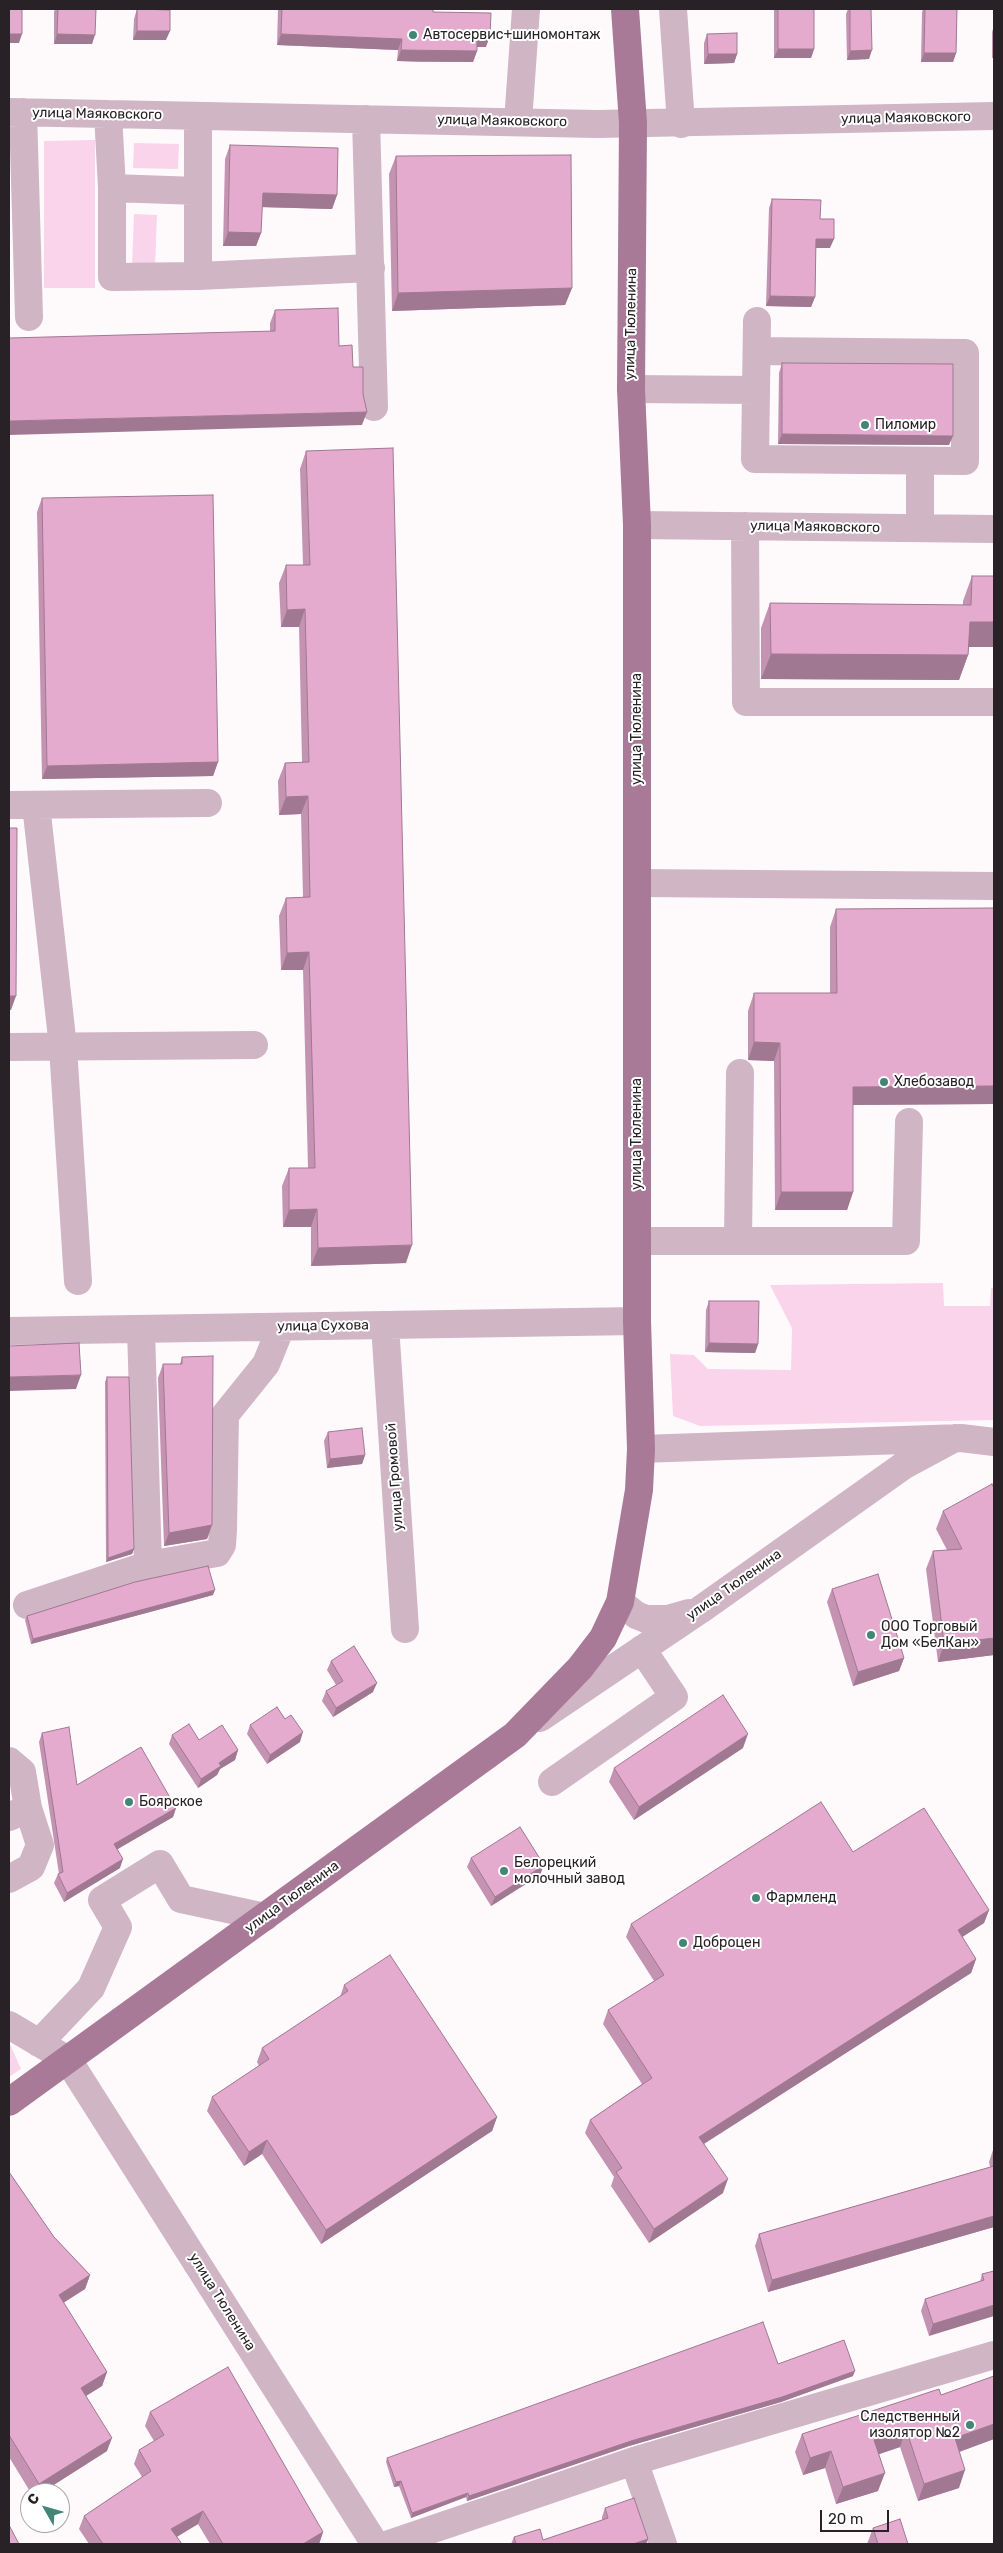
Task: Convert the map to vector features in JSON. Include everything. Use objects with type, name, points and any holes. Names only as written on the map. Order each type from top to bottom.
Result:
[{"type":"main road","name":"улица Тюленина","points":[[9,2102],[515,1735],[580,1668],[603,1638],[620,1602],[639,1490],[641,1449],[637,1321],[636,525],[631,389],[633,124],[625,9]]},
{"type":"street","points":[[518,122],[526,9]]},
{"type":"street","points":[[673,9],[681,124]]},
{"type":"street","points":[[16,112],[29,317]]},
{"type":"street","name":"улица Маяковского","points":[[16,112],[633,124],[994,116]]},
{"type":"street","points":[[108,114],[112,188],[112,277],[198,276],[371,268]]},
{"type":"street","points":[[198,116],[198,276]]},
{"type":"street","points":[[366,119],[374,407]]},
{"type":"street","points":[[112,188],[198,190]]},
{"type":"street","points":[[757,321],[755,459],[965,461],[966,353],[757,350]]},
{"type":"street","points":[[631,389],[756,390]]},
{"type":"street","points":[[920,460],[920,528]]},
{"type":"street","name":"улица Маяковского","points":[[636,525],[994,529]]},
{"type":"street","points":[[746,526],[746,702],[994,702]]},
{"type":"street","points":[[9,805],[208,802]]},
{"type":"street","points":[[36,805],[63,1047],[78,1281]]},
{"type":"street","points":[[637,883],[994,886]]},
{"type":"street","points":[[9,1047],[254,1045]]},
{"type":"street","points":[[738,1241],[740,1073]]},
{"type":"street","points":[[637,1241],[906,1241],[909,1122]]},
{"type":"street","name":"улица Сухова","points":[[9,1331],[637,1321]]},
{"type":"street","name":"улица Громовой","points":[[386,1325],[405,1629]]},
{"type":"street","points":[[27,1605],[148,1565],[217,1553],[222,1545],[225,1415],[266,1364],[282,1327]]},
{"type":"street","points":[[141,1329],[148,1565]]},
{"type":"street","points":[[641,1449],[955,1438],[994,1442]]},
{"type":"street","name":"улица Тюленина","points":[[515,1735],[700,1610],[903,1466],[955,1438]]},
{"type":"street","points":[[620,1602],[636,1615],[646,1619],[668,1619],[700,1610]]},
{"type":"street","points":[[552,1782],[674,1697],[642,1649]]},
{"type":"street","points":[[9,1761],[22,1772],[18,1812],[40,1845],[31,1867],[9,1879]]},
{"type":"street","points":[[39,2043],[91,1988],[118,1927],[102,1900],[160,1864],[181,1899],[265,1917]]},
{"type":"street","points":[[9,2025],[68,2060]]},
{"type":"street","name":"улица Тюленина","points":[[68,2060],[375,2544]]},
{"type":"street","points":[[389,2544],[634,2461],[994,2355]]},
{"type":"street","points":[[634,2461],[663,2544]]},
{"type":"shaded area","points":[[95,140],[95,288],[44,288],[44,141]]},
{"type":"shaded area","points":[[134,143],[179,144],[178,169],[133,168]]},
{"type":"shaded area","points":[[134,214],[157,215],[155,267],[132,266]]},
{"type":"shaded area","points":[[943,1283],[944,1306],[990,1306],[991,1288],[994,1288],[994,1420],[700,1426],[673,1416],[670,1354],[694,1355],[708,1369],[791,1370],[792,1328],[770,1285]]},
{"type":"shaded area","points":[[9,2042],[21,2069],[9,2077]]},
{"type":"building","points":[[9,9],[22,9],[22,34],[9,34]]},
{"type":"building","points":[[58,9],[96,9],[95,35],[57,34]]},
{"type":"building","points":[[137,9],[170,10],[170,31],[137,31]]},
{"type":"building","points":[[282,9],[433,9],[433,12],[491,13],[490,36],[477,36],[477,51],[401,50],[402,39],[281,34]]},
{"type":"building","points":[[778,9],[814,9],[814,49],[778,49]]},
{"type":"building","points":[[850,9],[871,9],[872,50],[850,51]]},
{"type":"building","points":[[925,9],[957,9],[956,53],[924,53]]},
{"type":"building","points":[[737,33],[737,54],[708,54],[707,34]]},
{"type":"building","points":[[230,145],[338,148],[337,195],[263,193],[261,233],[228,232]]},
{"type":"building","points":[[571,155],[572,288],[398,293],[396,156]]},
{"type":"building","points":[[772,199],[821,200],[820,219],[834,219],[834,239],[816,239],[815,297],[770,296]]},
{"type":"building","points":[[338,308],[339,346],[352,345],[353,367],[363,367],[363,394],[367,412],[9,421],[9,338],[275,331],[275,310]]},
{"type":"building","name":"Пиломир","points":[[782,363],[953,364],[953,436],[782,434]]},
{"type":"building","points":[[393,448],[412,1245],[318,1248],[317,1209],[289,1210],[289,1168],[315,1168],[309,952],[287,953],[286,898],[310,897],[308,796],[286,797],[285,763],[309,762],[305,609],[287,610],[286,565],[310,565],[306,451]]},
{"type":"building","points":[[213,495],[218,762],[47,766],[42,498]]},
{"type":"building","points":[[972,576],[994,576],[994,622],[970,622],[968,655],[771,654],[770,603],[971,605]]},
{"type":"building","points":[[9,828],[17,828],[16,996],[9,996]]},
{"type":"building","name":"Хлебозавод","points":[[994,908],[994,1086],[853,1087],[853,1192],[781,1192],[780,1043],[754,1042],[754,993],[837,993],[836,909]]},
{"type":"building","points":[[709,1301],[759,1301],[758,1344],[709,1343]]},
{"type":"building","points":[[79,1343],[81,1375],[9,1377],[9,1346]]},
{"type":"building","points":[[213,1356],[212,1525],[169,1533],[163,1364],[182,1364],[182,1357]]},
{"type":"building","points":[[107,1377],[129,1377],[134,1549],[108,1558]]},
{"type":"building","points":[[362,1428],[365,1455],[330,1459],[328,1432]]},
{"type":"building","points":[[992,1484],[994,1488],[994,1638],[944,1644],[933,1551],[962,1549],[943,1511]]},
{"type":"building","points":[[208,1566],[215,1590],[33,1639],[27,1616],[135,1582]]},
{"type":"building","points":[[878,1574],[904,1658],[858,1672],[832,1589]]},
{"type":"building","points":[[354,1646],[377,1683],[336,1708],[326,1691],[343,1681],[331,1661]]},
{"type":"building","points":[[723,1695],[748,1734],[639,1807],[614,1768]]},
{"type":"building","points":[[277,1707],[285,1719],[291,1715],[303,1732],[270,1755],[250,1725]]},
{"type":"building","points":[[189,1724],[199,1740],[222,1725],[238,1750],[219,1763],[221,1766],[201,1779],[172,1735]]},
{"type":"building","points":[[69,1727],[77,1785],[141,1747],[176,1808],[114,1844],[123,1859],[67,1893],[58,1874],[63,1872],[42,1733]]},
{"type":"building","points":[[821,1802],[853,1852],[924,1808],[989,1910],[958,1930],[976,1959],[699,2137],[728,2179],[654,2229],[616,2172],[622,2168],[590,2120],[652,2078],[608,2010],[664,1975],[631,1924]]},
{"type":"building","name":"Белорецкий молочный завод","points":[[520,1827],[544,1865],[495,1897],[471,1858]]},
{"type":"building","points":[[390,1955],[497,2117],[326,2230],[267,2140],[249,2152],[212,2097],[269,2059],[262,2048],[348,1991],[344,1985]]},
{"type":"building","points":[[994,2166],[994,2216],[772,2280],[759,2234]]},
{"type":"building","points":[[9,2172],[54,2237],[90,2275],[59,2295],[107,2372],[81,2388],[112,2438],[38,2483],[9,2435]]},
{"type":"building","points":[[994,2271],[994,2305],[933,2324],[925,2299],[984,2280],[982,2274]]},
{"type":"building","points":[[763,2322],[778,2364],[844,2340],[855,2371],[782,2397],[631,2441],[469,2496],[468,2493],[412,2513],[401,2481],[396,2482],[387,2458]]},
{"type":"building","points":[[228,2367],[323,2532],[303,2544],[223,2544],[203,2511],[171,2529],[182,2544],[103,2544],[84,2516],[151,2471],[139,2450],[164,2435],[150,2412]]},
{"type":"building","points":[[994,2376],[994,2424],[955,2438],[965,2470],[924,2484],[906,2429],[874,2440],[885,2473],[843,2487],[831,2451],[810,2458],[802,2434],[939,2389],[941,2395]]},
{"type":"building","points":[[634,2498],[648,2539],[633,2544],[516,2544],[514,2537],[540,2529],[543,2540],[608,2518],[605,2508]]},
{"type":"building","points":[[900,2519],[908,2544],[878,2544],[873,2528]]},
{"type":"building","points":[[9,2525],[19,2544],[9,2544]]},
{"type":"place","name":"Автосервис+шиномонтаж","points":[[413,35]]},
{"type":"place","name":"Пиломир","points":[[865,425]]},
{"type":"place","name":"Хлебозавод","points":[[884,1082]]},
{"type":"place","name":"ООО Торговый Дом «БелКан»","points":[[871,1635]]},
{"type":"place","name":"Боярское","points":[[129,1802]]},
{"type":"place","name":"Белорецкий молочный завод","points":[[504,1871]]},
{"type":"place","name":"Фармленд","points":[[756,1898]]},
{"type":"place","name":"Доброцен","points":[[683,1943]]},
{"type":"place","name":"Следственный изолятор №2","points":[[970,2425]]}]
